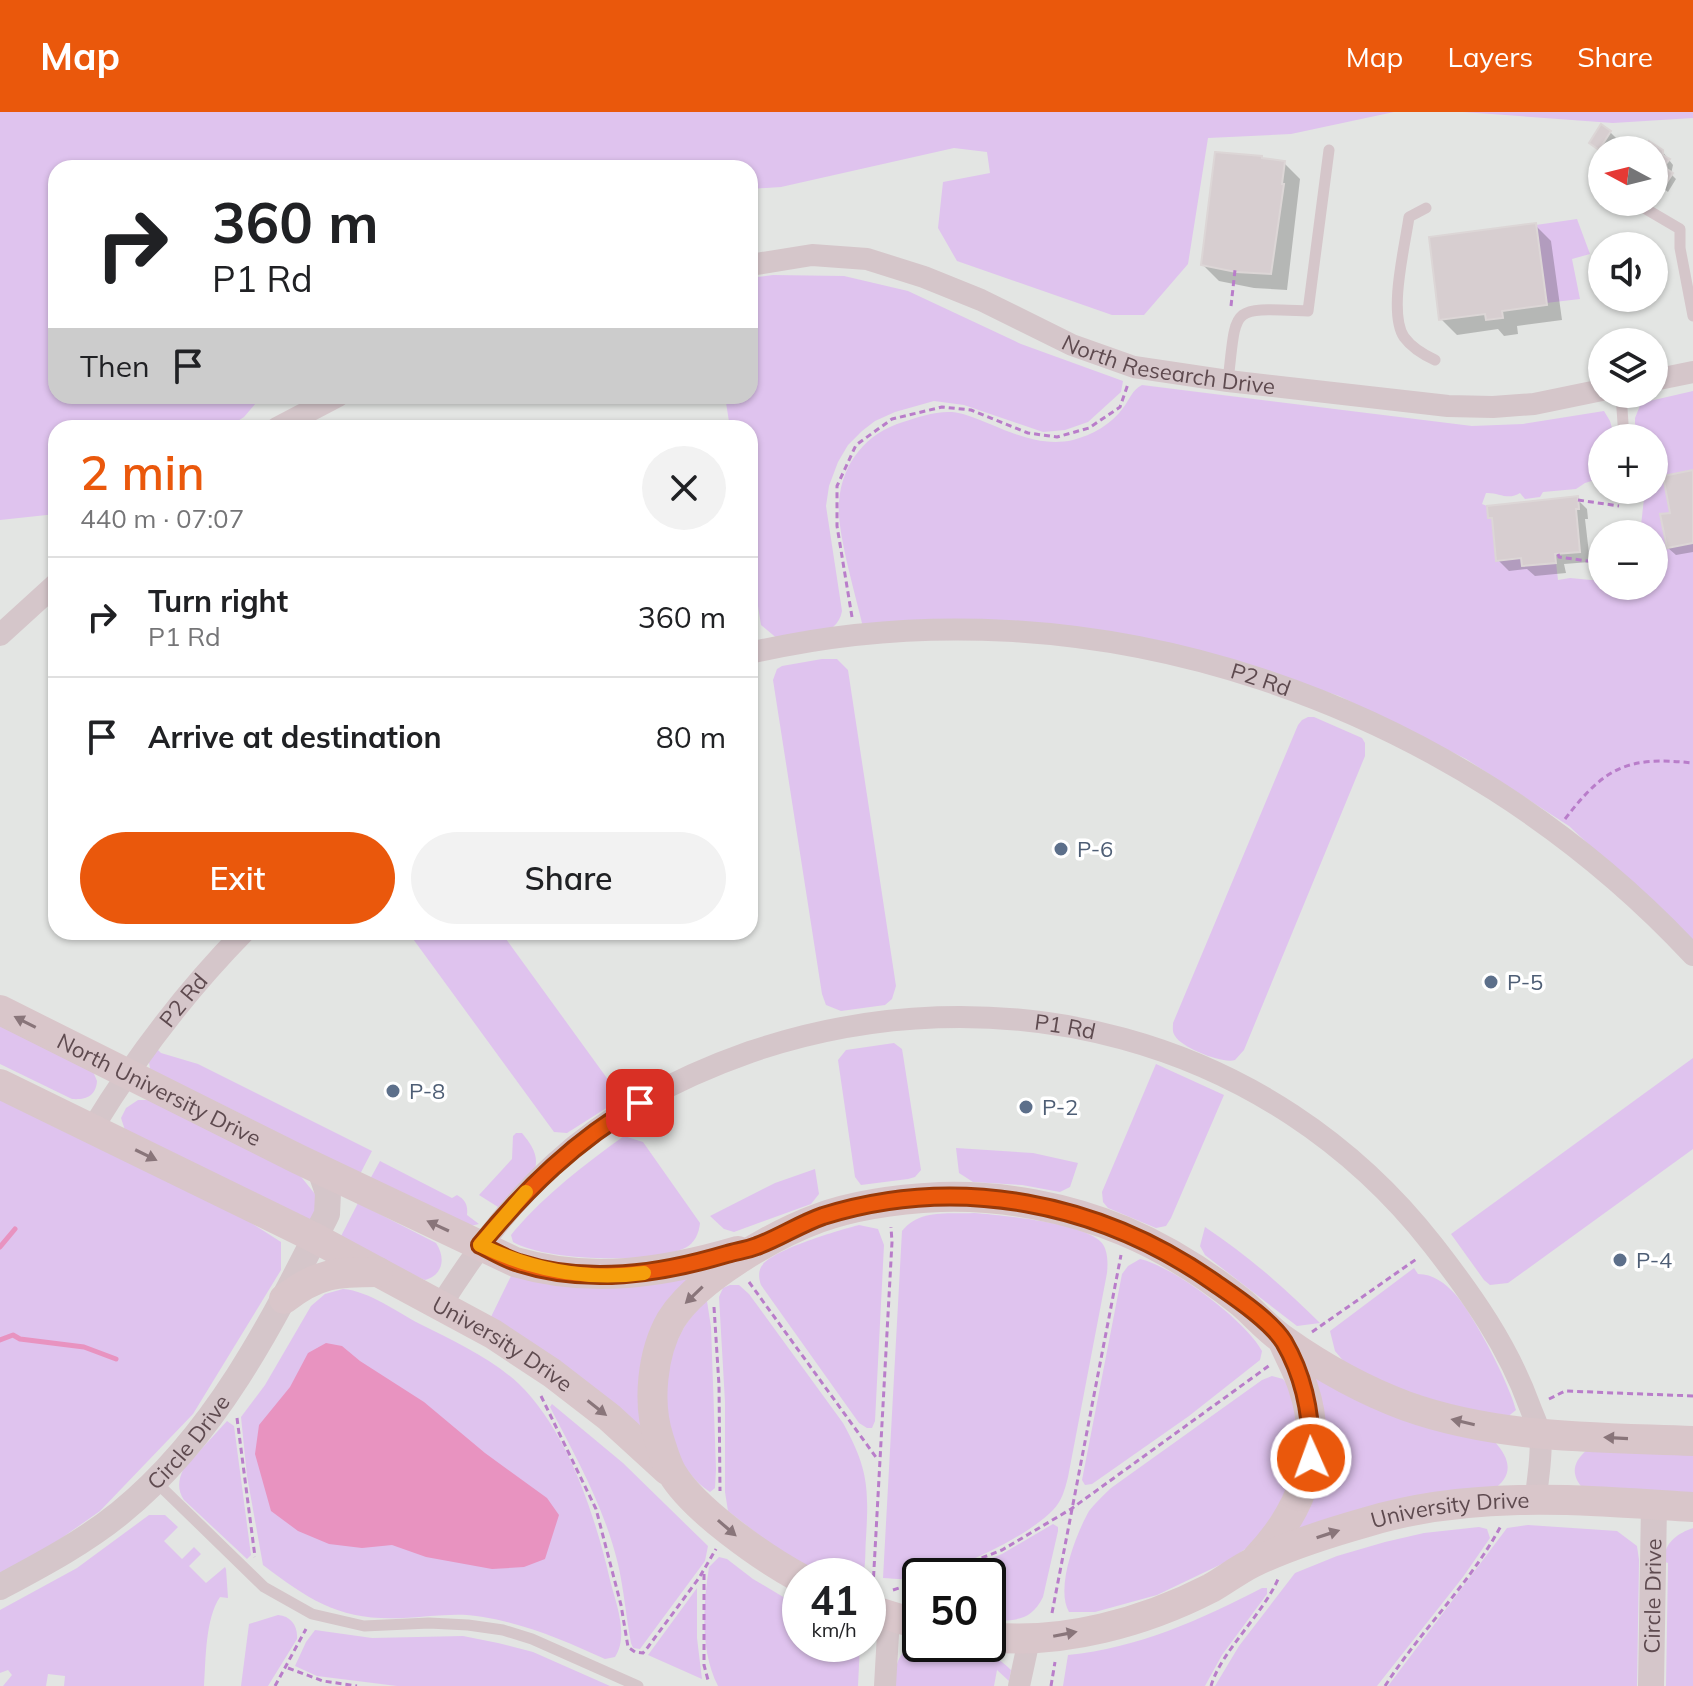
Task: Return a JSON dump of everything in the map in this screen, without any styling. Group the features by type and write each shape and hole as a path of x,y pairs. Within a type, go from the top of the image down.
{"main road":[{"name":"North University Drive","path":"0,1010 320,1170"},
{"path":"0,1084 315,1238"},
{"name":"University Drive","path":"320,1170 527,1265 598,1276 748,1259"},
{"name":"University Drive","path":"672,1473 657,1432 653,1403 654,1374 660,1345 672,1318 713,1278 822,1217 875,1204 923,1198 959,1197 1043,1206 1090,1218 1171,1253 1229,1293 1288,1346 1361,1386 1406,1406 1453,1420 1540,1434 1693,1441"},
{"name":"University Drive","path":"315,1238 493,1334 552,1373 609,1417 672,1473 683,1489 746,1544 782,1567"},
{"path":"284,1299 305,1283 328,1275 378,1272"},
{"name":"University Drive","path":"1261,1571 1304,1487 1311,1458 1312,1430 1308,1403 1288,1346"},
{"name":"University Drive","path":"1006,1635 1096,1628 1153,1613 1261,1571 1317,1537 1413,1511 1472,1503 1536,1500 1693,1507"}],"street":[{"name":"North Research Drive","path":"758,264 812,255 867,259 938,283 1072,345 1134,367 1448,406 1534,404 1588,393"},
{"path":"1668,377 1693,372"},
{"path":"292,420 323,404"},
{"path":"0,635 48,591"},
{"name":"P2 Rd","path":"758,652 855,636 969,631 1072,637 1140,647 1207,662 1285,686 1405,737 1518,804 1571,842 1633,895 1693,955"},
{"name":"P2 Rd","path":"92,1129 126,1073 174,1009 237,940"},
{"name":"P1 Rd","path":"441,1305 480,1245 519,1200 569,1152 668,1086 720,1063 815,1033 873,1021 988,1016 1031,1020 1088,1029 1148,1046 1230,1079 1317,1133 1359,1167 1398,1203 1466,1286 1506,1352 1540,1434"},
{"name":"Circle Drive","path":"0,1587 85,1539 156,1481 185,1451 251,1360 327,1214 328,1193 320,1170"},
{"path":"1536,1500 1540,1434"},
{"name":"Circle Drive","path":"1651,1686 1654,1504"},
{"path":"1019,1686 1040,1630"},
{"path":"883,1662 885,1686"}],"lane":[{"path":"1228,381 1238,317 1257,309 1308,311 1329,150"},
{"path":"1426,208 1409,217 1397,312 1403,335 1418,352 1435,360"},
{"path":"1658,216 1680,229 1680,248 1693,316"},
{"path":"156,1481 258,1581 288,1603 312,1614 364,1626 429,1623 503,1630 532,1639 638,1686"}],"path":[{"path":"1235,270 1231,306 1238,317"},
{"path":"855,636 837,526 837,486 856,445 892,419 942,407 971,410 1028,433 1057,437 1089,428 1120,407 1134,367"},
{"path":"1578,500 1619,506"},
{"path":"1558,554 1559,557 1588,561"},
{"path":"1563,822 1587,790 1604,775 1628,765 1654,760 1693,763"},
{"path":"878,1558 878,1460 892,1242 890,1219"},
{"path":"1040,1630 1071,1509 1123,1248"},
{"path":"981,1558 1002,1550 1071,1509 1288,1346 1425,1253"},
{"path":"748,1259 878,1460"},
{"path":"714,1300 720,1502"},
{"path":"537,1389 596,1509 621,1605 628,1647 643,1653 718,1546"},
{"path":"1542,1402 1565,1391 1693,1396"},
{"path":"237,1418 258,1581"},
{"path":"1385,1686 1402,1659 1457,1595 1503,1522"},
{"path":"704,1570 703,1640 708,1680"},
{"path":"1211,1686 1272,1594 1281,1574 1261,1571"},
{"path":"275,1686 287,1668 312,1614"},
{"path":"1051,1686 1056,1655"},
{"path":"287,1668 323,1681 357,1686"}],"shaded area":[{"path":"0,112 1693,112 1693,1686 0,1686"},
{"path":"0,112 1394,112 1291,134 1208,138 1188,264 1144,315 1112,315 957,261 938,228 943,182 990,173 987,152 954,148 781,187 758,188 758,160 48,160 48,404 255,404 239,420 48,420 48,515 0,520"},
{"path":"1463,112 1693,112 1693,118 1613,123"},
{"path":"1577,219 1588,249 1588,255 1572,259 1580,299 1546,303 1536,225"},
{"path":"844,276 908,291 1021,344 1123,381 1121,392 1088,422 1065,430 1043,432 964,405 934,401 875,421 848,445 829,486 826,506 842,611 839,620 833,627 817,634 779,640 761,625 758,606 758,420 729,420 726,404 758,404 758,277"},
{"path":"1142,385 1472,426 1523,424 1604,411 1611,424 1588,424 1588,482 1576,489 1543,492 1540,497 1525,499 1520,493 1507,496 1486,493 1482,504 1487,506 1488,518 1492,518 1496,561 1521,558 1523,566 1556,563 1558,580 1588,580 1588,600 1668,600 1668,520 1642,520 1643,504 1668,504 1668,424 1635,424 1635,418 1639,408 1668,408 1668,397 1693,391 1693,942 1569,826 1466,759 1339,696 1216,655 1144,639 863,627 843,546 839,502 845,474 868,442 890,427 941,412 963,414 1030,439 1073,440 1107,424"},
{"path":"837,659 848,670 896,986 892,999 885,1005 841,1011 826,1005 822,994 773,680 777,669 782,666"},
{"path":"1308,717 1362,738 1365,756 1244,1050 1235,1060 1213,1057 1179,1041 1173,1033 1173,1023 1298,725"},
{"path":"414,940 507,940 609,1081 612,1097 608,1107 567,1133 554,1132"},
{"path":"0,1024 92,1069 97,1081 92,1094 82,1099 72,1099 0,1064"},
{"path":"894,1043 902,1049 921,1170 908,1179 861,1185 855,1177 838,1060 846,1050"},
{"path":"157,1049 198,1064 372,1151 357,1180 150,1069 149,1062"},
{"path":"1693,1058 1693,1149 1508,1283 1490,1285 1484,1280 1451,1234"},
{"path":"1156,1064 1224,1095 1171,1218 1166,1226 1156,1228 1108,1208 1103,1202 1102,1192"},
{"path":"0,1098 245,1219 281,1242 281,1270 193,1414 100,1511 56,1542 0,1574"},
{"path":"138,1100 151,1100 298,1173 315,1194 315,1224 126,1133 121,1118 126,1108"},
{"path":"522,1133 531,1146 536,1159 535,1169 498,1207 479,1195 512,1159 513,1136"},
{"path":"624,1136 643,1142 700,1223 691,1243 669,1253 598,1258 549,1253 513,1242 511,1235 540,1204"},
{"path":"956,1148 1033,1153 1078,1163 1070,1187 1060,1192 1022,1185 973,1182 959,1173"},
{"path":"380,1161 452,1198 457,1195 466,1204 467,1215 479,1224 466,1227 369,1181"},
{"path":"815,1169 819,1194 811,1204 734,1232 724,1229 710,1216 775,1183"},
{"path":"358,1203 436,1243 442,1260 436,1274 425,1280 338,1242"},
{"path":"944,1213 1021,1218 1078,1230 1102,1243 1107,1273 1068,1477 1061,1499 1041,1521 985,1554 975,1558 902,1558 902,1579 886,1578 884,1558 902,1231 917,1219"},
{"path":"859,1225 878,1229 884,1245 875,1421 872,1428 859,1423 761,1285 759,1276 761,1267 777,1254"},
{"path":"1205,1227 1265,1272 1320,1323 1297,1326 1205,1255 1200,1246"},
{"path":"1140,1259 1189,1283 1225,1311 1254,1339 1262,1351 1260,1360 1189,1416 1092,1484 1085,1485 1082,1480 1122,1274"},
{"path":"1414,1268 1418,1274 1434,1277 1447,1286 1463,1303 1490,1350 1512,1399 1516,1410 1506,1418 1413,1396 1346,1364 1335,1351 1330,1331"},
{"path":"512,1274 690,1277 648,1431 489,1321"},
{"path":"739,1285 749,1294 843,1423 858,1453 865,1479 865,1558 792,1558 728,1511 719,1297 723,1288"},
{"path":"343,1289 373,1298 484,1358 519,1384 536,1404 565,1450 588,1502 620,1619 621,1639 615,1657 605,1659 546,1634 483,1617 381,1618 344,1612 296,1589 263,1565 247,1476 241,1417 265,1385 311,1306 325,1294"},
{"path":"707,1301 711,1327 716,1469 715,1488 710,1492 690,1474 677,1451 668,1425 666,1397 668,1369 676,1343 689,1320"},
{"path":"326,1343 342,1346 424,1402 485,1453 547,1498 559,1515 545,1559 524,1567 492,1569 426,1557 392,1545 362,1548 329,1544 298,1531 271,1511 255,1454 259,1425 290,1387 308,1353"},
{"path":"1312,1373 1495,1442 1507,1462 1503,1480 1491,1491 1299,1533 1296,1527"},
{"path":"1272,1376 1283,1379 1296,1395 1299,1475 1254,1543 1228,1561 1157,1595 1095,1612 1069,1612 1064,1589 1069,1561 1078,1533 1091,1508 1111,1488 1262,1380"},
{"path":"552,1404 623,1463 708,1546 705,1561 640,1649 633,1648 631,1643 618,1564 605,1522 550,1407"},
{"path":"227,1421 234,1426 251,1555 247,1559 184,1500 179,1488 184,1468"},
{"path":"1587,1450 1693,1453 1693,1497 1588,1493 1578,1482 1575,1472 1581,1455"},
{"path":"149,1515 165,1515 178,1527 164,1541 182,1559 194,1547 201,1554 189,1566 206,1583 226,1569 228,1598 220,1597 211,1617 204,1686 64,1686 65,1676 48,1674 46,1686 3,1686 12,1675 8,1670 0,1673 0,1610 77,1568"},
{"path":"1053,1524 1058,1527 1043,1597 1027,1616 1013,1620 1006,1620 1006,1558 992,1558"},
{"path":"1528,1525 1617,1531 1637,1546 1637,1686 1388,1686 1507,1528"},
{"path":"1479,1527 1487,1529 1490,1538 1377,1686 1215,1686 1239,1646 1295,1573 1385,1542 1424,1533"},
{"path":"1693,1528 1693,1686 1666,1686 1666,1550 1672,1540"},
{"path":"719,1557 727,1559 782,1596 782,1662 859,1662 858,1686 718,1686 706,1643 704,1612 709,1567"},
{"path":"697,1588 697,1638 702,1679 648,1655"},
{"path":"1267,1588 1267,1594 1222,1655 1205,1686 1063,1686 1068,1655 1119,1646 1168,1631"},
{"path":"278,1615 293,1622 297,1639 268,1686 241,1686 249,1624"},
{"path":"315,1630 372,1638 463,1636 533,1652 610,1686 397,1686 317,1676 295,1666"},
{"path":"902,1654 902,1662 1003,1662 1011,1670 1009,1681 997,1670 994,1686 894,1686"}],"building":[{"path":"1601,124 1611,131 1608,136 1593,136"},
{"path":"1215,152 1285,161 1271,274 1236,272 1201,265"},
{"path":"1536,223 1547,305 1502,311 1503,318 1486,320 1485,314 1439,320 1429,237"},
{"path":"1693,470 1693,543 1668,548 1668,520 1661,520 1660,514 1670,513 1668,475"},
{"path":"1578,496 1579,509 1576,509 1580,552 1555,554 1556,563 1522,566 1521,558 1496,561 1492,518 1488,518 1487,506"}],"waterway":[{"path":"0,1247 15,1229"},
{"path":"0,1340 13,1335 20,1339 84,1347 116,1359"}],"slow traffic":[{"path":"526,1192 480,1245 515,1262 553,1270 598,1276 644,1273"}],"place":[{"name":"P-6","path":"1061,849"},
{"name":"P-5","path":"1491,982"},
{"name":"P-8","path":"393,1091"},
{"name":"P-2","path":"1026,1107"},
{"name":"P-4","path":"1620,1260"}],"route":[{"path":"640,1103 556,1162 480,1245 515,1262 598,1276 665,1270 700,1262 755,1247 822,1217 875,1204 959,1197 1007,1200 1079,1214 1171,1253 1229,1293 1271,1328 1283,1341 1304,1389 1312,1430 1311,1458"}]}
